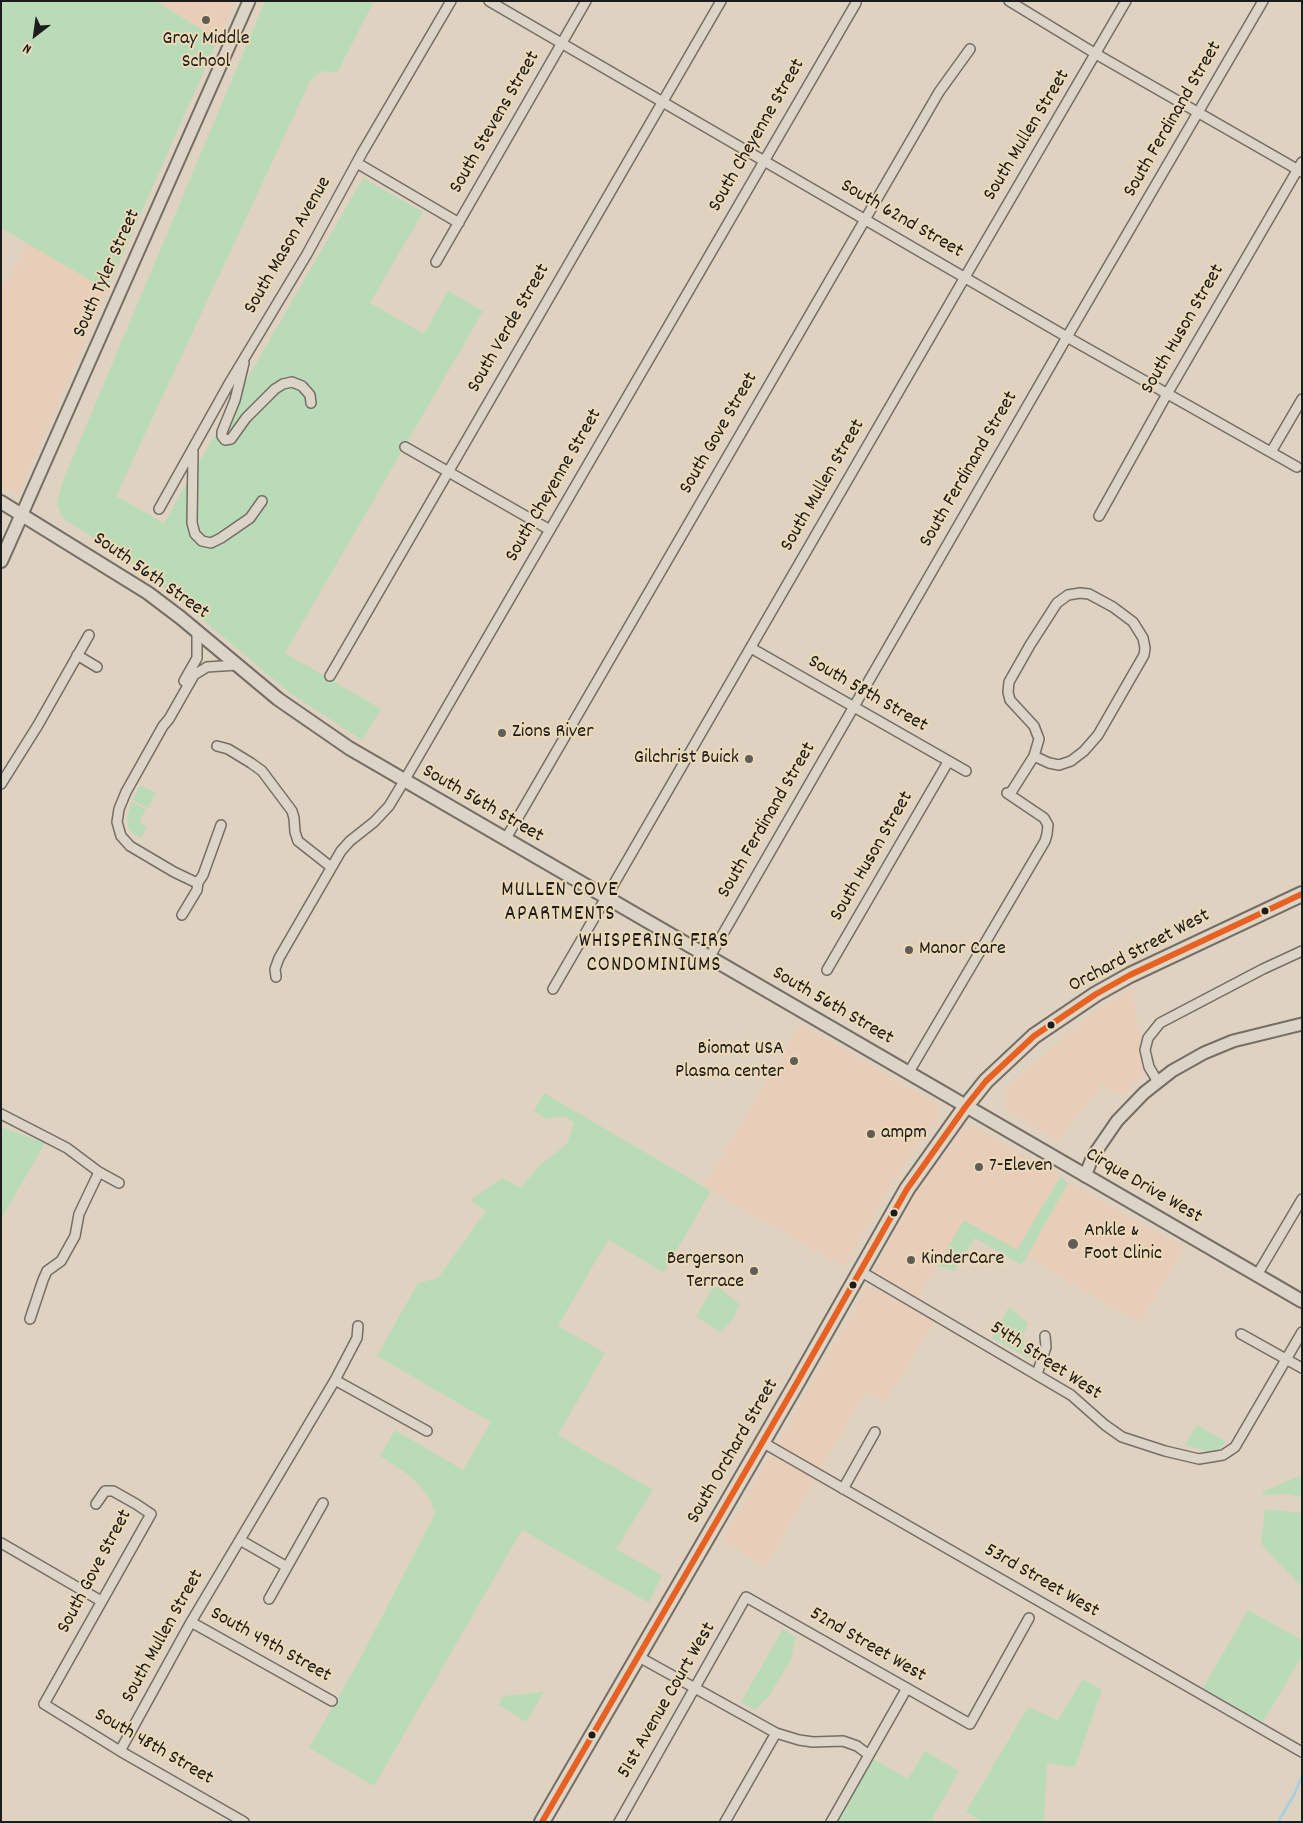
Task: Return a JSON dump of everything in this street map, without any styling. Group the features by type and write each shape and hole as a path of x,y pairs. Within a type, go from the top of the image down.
{"main road":[{"name":"South 56th Street","path":"1,502 141,589 308,721 343,745 966,1106"},
{"name":"South Tyler Street","path":"1,561 22,514"},
{"name":"Orchard Street West","path":"966,1106 986,1081 1028,1042 1060,1017 1096,994 1130,975 1302,894"},
{"name":"Cirque Drive West","path":"966,1106 1084,1176 1302,1300"},
{"name":"South Orchard Street","path":"542,1822 639,1657 907,1189 966,1106"}],"street":[{"name":"South Tyler Street","path":"22,514 249,1"},
{"name":"South Mason Avenue","path":"159,509 244,358 309,251 450,1"},
{"name":"South 62nd Street","path":"489,1 864,220 1297,467"},
{"name":"South Stevens Street","path":"436,262 586,1"},
{"name":"South Verde Street","path":"330,676 722,1"},
{"path":"1009,1 1096,54 1300,168"},
{"name":"South Mullen Street","path":"553,989 964,277 1126,1"},
{"name":"South Ferdinand Street","path":"710,958 1067,337 1263,1"},
{"name":"South Cheyenne Street","path":"276,977 275,969 280,958 345,847 389,806 404,781 856,3"},
{"name":"South Gove Street","path":"505,840 939,92 970,49"},
{"path":"358,163 459,223"},
{"name":"South Huson Street","path":"1099,516 1300,168"},
{"path":"244,358 239,389 222,432 224,440 231,439 246,418 275,389 283,384 292,382 302,386 310,395 311,403"},
{"path":"1271,452 1302,400"},
{"path":"405,447 550,530"},
{"path":"193,450 192,523 197,536 202,542 209,543 221,538 250,518 262,501"},
{"path":"909,1072 1045,841 1048,828 1044,818 1009,794 1034,756 1039,743 1038,734 1031,723 1010,700 1008,692 1009,682 1057,603 1068,595 1089,594 1113,607 1133,622 1144,640 1144,655 1098,735 1084,751 1071,761 1059,765 1049,763 1034,756"},
{"path":"163,726 164,716 197,658 197,632"},
{"path":"1,784 38,725 89,635"},
{"name":"South 58th Street","path":"751,648 966,772"},
{"path":"77,655 97,667"},
{"path":"198,882 184,877 134,849 124,840 118,829 118,813 124,797 163,726 198,671 212,666 237,665"},
{"path":"217,746 228,748 262,771 290,807 298,841 332,867"},
{"name":"South Huson Street","path":"827,970 948,762"},
{"path":"182,916 197,890 198,882 205,871 221,825"},
{"path":"1158,1082 1150,1067 1146,1050 1148,1038 1160,1024 1262,969 1302,951"},
{"path":"1084,1176 1093,1156 1110,1131 1132,1104 1158,1082 1193,1058 1221,1045 1238,1039 1302,1024"},
{"path":"1,1114 67,1148 99,1172 119,1183"},
{"path":"30,1319 43,1280 48,1271 61,1261 73,1241 79,1214 99,1172"},
{"path":"1257,1275 1302,1199"},
{"name":"54th Street West","path":"860,1271 1037,1374 1080,1402 1105,1425 1125,1438 1181,1456 1199,1459 1217,1457 1228,1453 1235,1447 1286,1359"},
{"name":"South Mullen Street","path":"120,1751 191,1622 335,1380 357,1338 358,1326"},
{"path":"1286,1359 1302,1332"},
{"path":"1241,1334 1302,1368"},
{"path":"1037,1374 1046,1347 1046,1336"},
{"path":"335,1380 427,1431"},
{"path":"843,1489 875,1432"},
{"name":"53rd Street West","path":"762,1442 1302,1752"},
{"name":"South Gove Street","path":"44,1704 150,1514 123,1495 109,1490 105,1492 96,1504"},
{"path":"269,1599 323,1503"},
{"path":"240,1540 288,1567"},
{"path":"1,1543 101,1601"},
{"name":"51st Avenue Court West","path":"619,1822 746,1598"},
{"name":"52nd Street West","path":"746,1598 970,1724 1029,1618"},
{"name":"South 49th Street","path":"191,1622 332,1701"},
{"path":"639,1657 776,1733 813,1742 843,1741 857,1746 869,1755"},
{"path":"831,1822 907,1688"},
{"name":"South 48th Street","path":"44,1704 120,1751 244,1822"},
{"path":"724,1822 776,1733"}],"shaded area":[{"name":"Gray Middle School","path":"155,1 235,1 218,39"},
{"path":"28,243 107,290 19,493 13,494 1,487 1,290"},
{"path":"1131,989 1149,1074 1142,1076 1127,1091 1120,1094 1102,1085 1058,1141 1006,1109 1004,1093 1008,1088 1066,1035"},
{"path":"800,1024 936,1104 940,1116 893,1182 844,1267 704,1187"},
{"path":"967,1125 976,1127 1060,1177 1017,1250 965,1220 918,1298 873,1273 918,1189"},
{"path":"1069,1183 1184,1248 1140,1323 1027,1257"},
{"path":"867,1287 886,1292 936,1319 885,1403 865,1392 766,1566 722,1541"}],"green space":[{"path":"1,1 155,1 218,39 107,290 1,228"},
{"path":"265,1 374,1 337,73 322,71 311,79 116,496 164,523 363,178 423,212 370,303 424,334 448,291 483,311 285,653 381,709 362,740 290,693 184,604 117,552 63,519 57,504 62,483"},
{"path":"140,785 156,793 148,808 132,800"},
{"path":"131,802 146,809 139,822 147,827 141,838 130,832 128,827 127,818"},
{"path":"544,1093 711,1191 664,1272 608,1240 558,1326 605,1353 558,1435 653,1490 616,1549 662,1575 649,1603 522,1530 374,1786 309,1748 359,1661 435,1514 430,1499 418,1484 409,1475 380,1456 395,1430 463,1470 491,1422 377,1356 418,1283 438,1278 486,1211 470,1200 502,1178 521,1188 540,1165 567,1144 574,1123 565,1116 547,1119 534,1111"},
{"path":"1,1127 45,1143 1,1219"},
{"path":"1060,1177 1068,1183 1022,1265 975,1238 954,1271 937,1266 964,1220 1017,1250"},
{"path":"711,1287 719,1287 739,1304 735,1316 721,1332 696,1317"},
{"path":"1009,1307 1028,1323 1023,1335 1024,1345 1034,1355 1030,1359 992,1338"},
{"path":"1197,1425 1226,1442 1218,1449 1208,1451 1185,1445"},
{"path":"1302,1475 1302,1497 1288,1494 1262,1495 1264,1491"},
{"path":"1265,1509 1302,1513 1302,1587 1261,1544"},
{"path":"1248,1610 1302,1640 1302,1656 1263,1722 1203,1688"},
{"path":"783,1629 796,1637 790,1661 769,1696 755,1710 741,1702"},
{"path":"1083,1679 1102,1690 1075,1767 1047,1763 1044,1822 983,1822 966,1812 1028,1707 1058,1720"},
{"path":"544,1692 526,1722 499,1705 503,1696"},
{"path":"925,1751 959,1771 934,1815 933,1822 837,1822 873,1759 908,1779"}],"waterway":[{"path":"1278,1822 1295,1793 1302,1776"}],"transit line":[{"path":"542,1822 907,1189 986,1081 1034,1036 1096,994 1130,975 1302,894"}],"place":[{"name":"Gray Middle School","path":"206,20"},
{"name":"Zions River","path":"502,733"},
{"name":"Gilchrist Buick","path":"749,759"},
{"name":"Manor Care","path":"909,950"},
{"name":"Biomat USA Plasma center","path":"794,1061"},
{"name":"ampm","path":"871,1134"},
{"name":"7-Eleven","path":"979,1167"},
{"name":"Ankle & Foot Clinic","path":"1073,1244"},
{"name":"KinderCare","path":"911,1260"},
{"name":"Bergerson Terrace","path":"754,1271"}],"district":[{"name":"MULLEN COVE APARTMENTS","path":"560,904"},
{"name":"WHISPERING FIRS CONDOMINIUMS","path":"654,955"}]}
